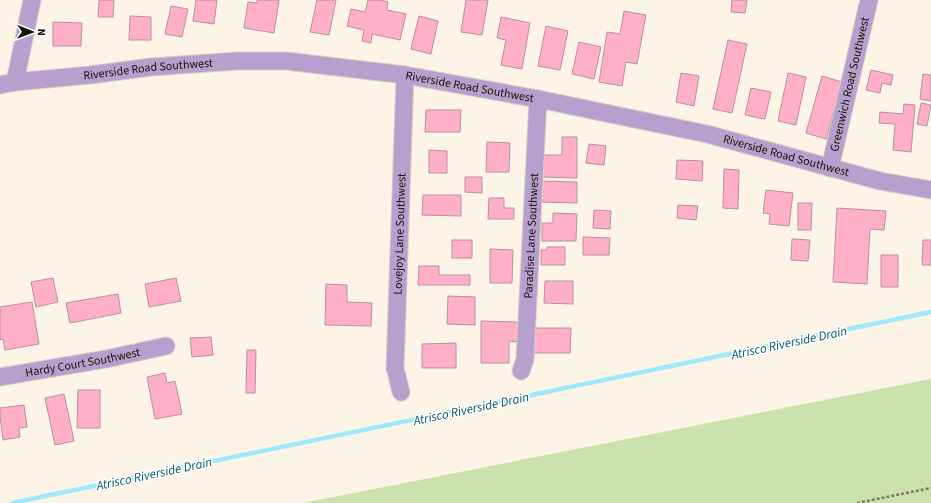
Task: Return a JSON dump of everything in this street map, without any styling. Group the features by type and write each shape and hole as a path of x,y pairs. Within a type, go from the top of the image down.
{"street":[{"path":"8,83 32,0"},
{"name":"Greenwich Road Southwest","path":"830,168 868,0"},
{"name":"Riverside Road Southwest","path":"8,83 151,67 237,61 286,61 405,75 538,99 707,134 880,181 931,190"},
{"name":"Lovejoy Lane Southwest","path":"402,392 395,368 405,75"},
{"name":"Paradise Lane Southwest","path":"521,371 525,358 538,99"},
{"name":"Hardy Court Southwest","path":"0,377 106,359 166,346"}],"path":[{"path":"857,503 931,488"}],"green space":[{"path":"931,379 931,503 303,503"}],"building":[{"path":"99,0 114,0 113,17 98,17"},
{"path":"196,0 217,0 214,24 193,21"},
{"path":"257,0 279,0 274,33 244,28 248,2 257,3"},
{"path":"317,0 336,0 329,35 310,32"},
{"path":"368,0 381,0 388,2 387,10 406,14 400,40 372,34 371,43 362,41 364,30 347,26 351,9 365,12"},
{"path":"466,0 488,0 482,35 461,32"},
{"path":"732,0 747,0 745,13 731,12"},
{"path":"171,6 188,9 182,37 165,34"},
{"path":"624,11 646,15 637,64 626,62 622,86 599,82 607,32 620,34"},
{"path":"130,16 151,17 151,40 129,40"},
{"path":"419,16 438,21 431,54 411,49"},
{"path":"501,17 530,23 522,69 501,65 506,40 497,38"},
{"path":"53,22 82,23 81,46 53,46"},
{"path":"546,26 568,31 560,70 538,66"},
{"path":"728,40 747,44 732,113 713,109"},
{"path":"579,42 601,47 594,79 572,74"},
{"path":"871,70 893,75 891,85 882,83 880,93 866,90"},
{"path":"681,73 699,76 694,106 676,102"},
{"path":"788,73 806,77 796,125 778,121"},
{"path":"923,74 931,75 931,101 920,99"},
{"path":"822,76 842,82 826,139 806,133"},
{"path":"751,88 771,92 765,119 745,115"},
{"path":"921,103 931,105 927,126 917,124"},
{"path":"904,104 915,105 911,152 893,150 895,124 879,123 880,112 903,114"},
{"path":"426,110 461,110 460,132 425,132"},
{"path":"562,137 577,137 577,178 542,177 542,155 562,155"},
{"path":"487,142 510,143 509,172 486,172"},
{"path":"589,144 606,146 604,165 586,163"},
{"path":"429,150 447,151 447,173 429,173"},
{"path":"677,160 703,161 702,181 676,179"},
{"path":"724,169 739,170 738,209 723,208"},
{"path":"465,177 482,177 482,193 465,192"},
{"path":"541,181 577,182 577,203 540,202"},
{"path":"766,190 793,193 789,226 769,224 770,214 763,213"},
{"path":"423,195 461,195 461,216 422,215"},
{"path":"489,198 504,198 504,208 514,208 514,219 488,219"},
{"path":"798,203 812,203 811,230 798,230"},
{"path":"678,205 698,206 696,220 677,218"},
{"path":"837,208 886,211 884,230 870,229 867,284 833,282"},
{"path":"594,210 611,211 610,229 593,228"},
{"path":"553,213 577,214 576,241 542,241 542,223 553,223"},
{"path":"583,237 610,238 609,255 583,255"},
{"path":"792,239 810,240 808,261 791,260"},
{"path":"452,240 472,240 472,258 452,258"},
{"path":"923,240 931,240 931,265 922,265"},
{"path":"547,247 565,247 565,265 541,265 541,250 547,250"},
{"path":"490,249 513,250 512,283 490,283"},
{"path":"881,255 898,255 898,287 881,287"},
{"path":"419,266 439,266 439,275 470,275 470,285 418,285"},
{"path":"53,278 58,302 36,307 31,282"},
{"path":"176,278 181,301 149,307 145,284"},
{"path":"545,281 573,281 573,304 544,303"},
{"path":"326,284 347,285 347,302 372,303 371,326 325,325"},
{"path":"118,294 121,313 70,323 66,303"},
{"path":"448,296 475,297 475,325 447,324"},
{"path":"32,302 39,344 5,350 3,339 0,340 0,307"},
{"path":"481,321 518,322 517,342 509,341 509,363 481,363"},
{"path":"531,328 571,328 570,353 531,353"},
{"path":"211,337 213,355 192,357 190,338"},
{"path":"456,343 456,368 422,368 422,344"},
{"path":"247,350 256,350 255,393 246,393"},
{"path":"165,373 167,383 175,381 182,414 155,419 147,377"},
{"path":"78,390 100,390 100,428 77,428"},
{"path":"64,394 74,441 55,445 45,398"},
{"path":"24,405 27,427 19,428 20,437 3,440 0,408"}],"waterway":[{"name":"Atrisco Riverside Drain","path":"12,503 931,312"}]}
